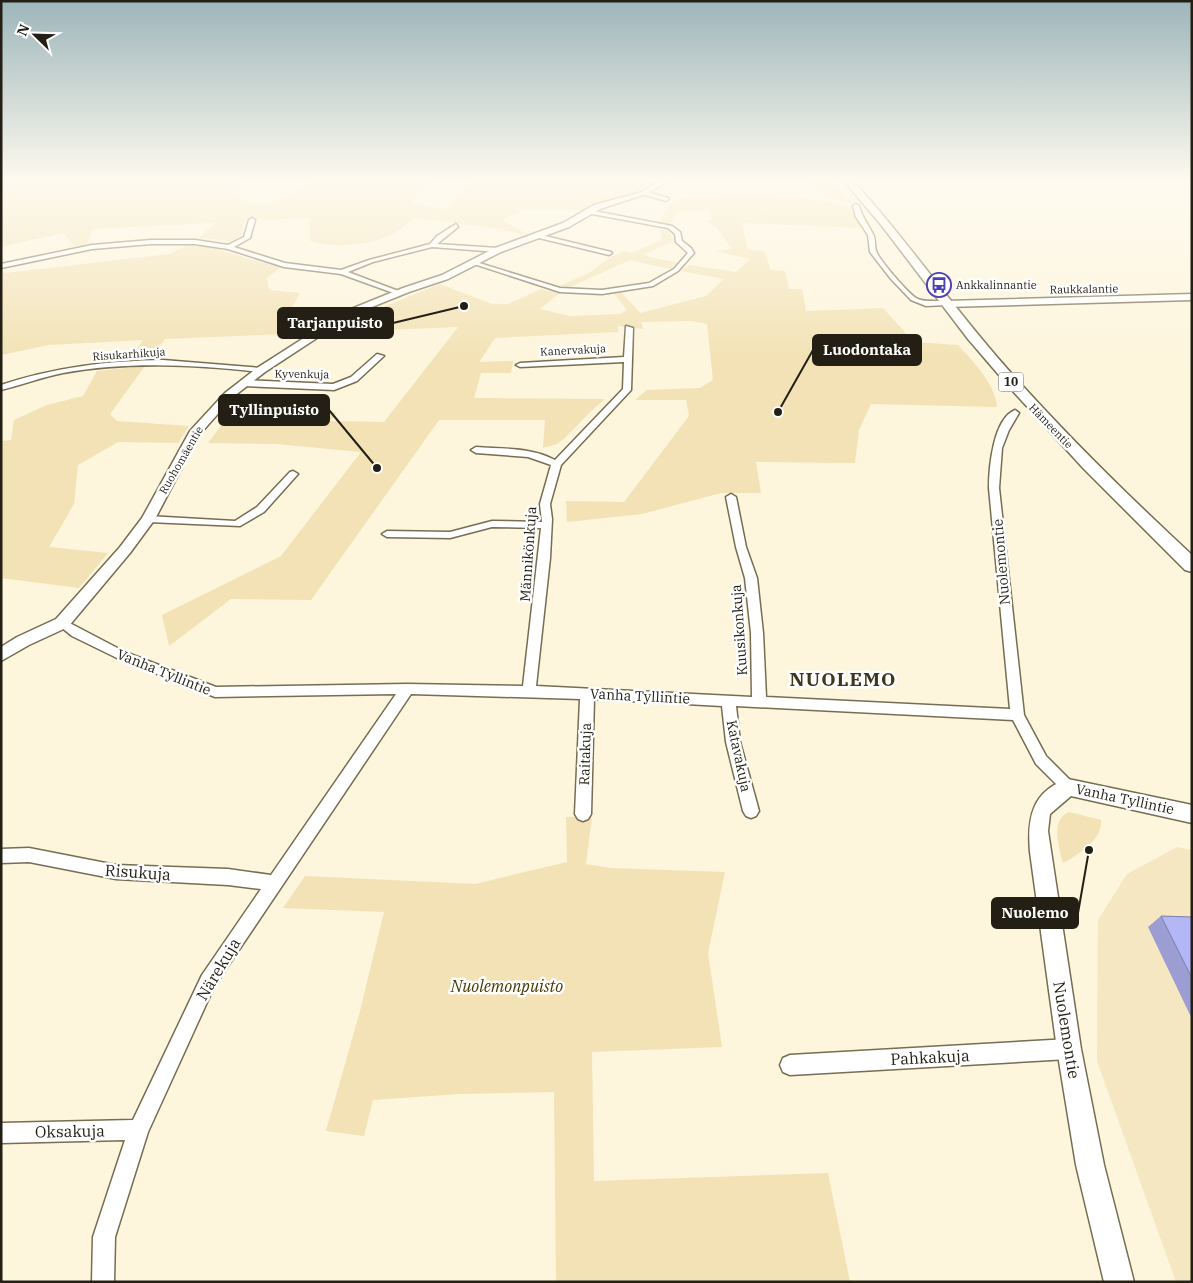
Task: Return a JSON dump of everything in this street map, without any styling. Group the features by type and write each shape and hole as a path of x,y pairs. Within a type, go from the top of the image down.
{"highway":[{"name":"Hämeentie","path":"898,241 946,304 1029,403 1095,472 1192,566"}],"street":[{"path":"229,247 241,241"},
{"path":"432,245 436,241"},
{"name":"Ruohomäentie","path":"1,655 23,641 62,623 125,550 148,519 194,434 216,408 244,383 350,313 399,292 445,277 498,250 523,241"},
{"path":"558,241 609,253"},
{"path":"474,263 552,288 602,292 651,285 676,270 691,254 679,241"},
{"path":"872,241 873,252 904,290 913,298 926,304 946,304"},
{"path":"1,266 65,252 124,244 180,242 229,247 284,265 342,272 399,292"},
{"path":"342,272 371,261 432,245 498,250"},
{"name":"Raukkalantie","path":"946,304 1192,297"},
{"name":"Männikönkuja","path":"529,691 546,525 545,504 556,464 627,390 627,358 630,328"},
{"name":"Kyvenkuja","path":"244,383 334,387 354,379 380,356"},
{"name":"Kanervakuja","path":"520,364 627,358"},
{"name":"Risukarhikuja","path":"1,388 62,372 126,363 182,363 261,370"},
{"name":"Nuolemontie","path":"1015,413 1008,421 998,444 994,463 994,488 1017,715"},
{"path":"476,450 530,454 545,457 556,464"},
{"path":"148,519 236,524 249,520 258,514 293,474"},
{"name":"Kuusikonkuja","path":"731,497 741,547 751,578 757,634 759,702"},
{"path":"387,534 450,535 492,524 546,525"},
{"name":"Vanha Tyllintie","path":"62,623 76,633 121,655 215,692 407,689 529,691 1017,715 1041,760 1068,787 1192,814"},
{"name":"Närekuja","path":"103,1282 104,1237 140,1130 208,981 407,689"},
{"name":"Raitakuja","path":"583,814 587,694"},
{"name":"Katavakuja","path":"728,700 733,742 751,811"},
{"name":"Nuolemontie","path":"1068,787 1054,797 1041,811 1038,831 1044,889 1090,1165 1119,1282"},
{"name":"Risukuja","path":"1,856 29,855 116,872 228,876 275,883"},
{"name":"Pahkakuja","path":"790,1065 1070,1049"},
{"name":"Oksakuja","path":"1,1133 140,1130"}],"shaded area":[{"path":"1177,847 1192,850 1192,1282 1176,1282 1097,1061 1098,920 1127,874"}],"green space":[{"path":"1,241 28,241 1,247"},
{"path":"70,241 88,241 87,244 74,246"},
{"path":"310,241 374,241 350,245 329,245"},
{"path":"660,241 674,241 642,255 677,263 670,269 630,260 568,288 557,287 589,273 609,258 624,251 632,253"},
{"path":"726,241 746,241 748,250 764,251 771,270 785,271 789,289 802,289 806,311 883,308 914,342 958,345 977,366 988,382 997,407 871,404 859,430 855,463 756,462 761,493 721,493 642,514 567,522 566,501 624,502 689,416 686,400 635,400 647,390 700,388 713,380 707,324 692,321 641,322 643,329 618,326 618,332 495,338 479,362 513,361 511,373 481,373 474,398 605,399 565,438 557,444 543,448 545,420 439,420 311,600 231,599 169,646 162,615 281,556 361,452 276,444 208,443 226,419 313,421 322,410 337,413 330,421 384,422 458,327 338,332 378,309 440,284 492,304 508,304 541,289 560,293 540,309 570,316 620,314 627,310 614,294 622,293 640,313 706,296 724,279 680,271 689,265 736,272 750,259 715,251 732,249"},
{"path":"190,244 213,248 281,267 267,278 269,290 300,293 287,317 335,319 309,333 165,339 151,358 129,360 143,340 49,345 1,355 1,269 5,273 169,254"},
{"path":"145,366 110,414 117,421 189,426 178,443 118,442 78,465 74,504 49,547 108,553 79,588 1,578 1,441 11,440 14,420 47,405 83,396 97,371"},
{"path":"1069,812 1101,820 1101,827 1089,846 1063,863 1057,835 1059,821"},
{"name":"Nuolemonpuisto","path":"592,816 586,864 610,868 725,872 708,953 722,1047 592,1052 594,1181 828,1173 850,1282 556,1282 554,1092 460,1094 373,1100 364,1136 326,1131 360,1011 384,912 283,908 305,876 475,884 567,862 566,817"}],"building":[{"path":"1161,916 1192,917 1192,978"}],"place":[{"name":"Ankkalinnantie","path":"939,285"},
{"name":"Tarjanpuisto","path":"464,306"},
{"name":"Luodontaka","path":"778,412"},
{"name":"Tyllinpuisto","path":"377,468"},
{"name":"Nuolemo","path":"1089,850"}],"district":[{"name":"NUOLEMO","path":"843,679"}]}
